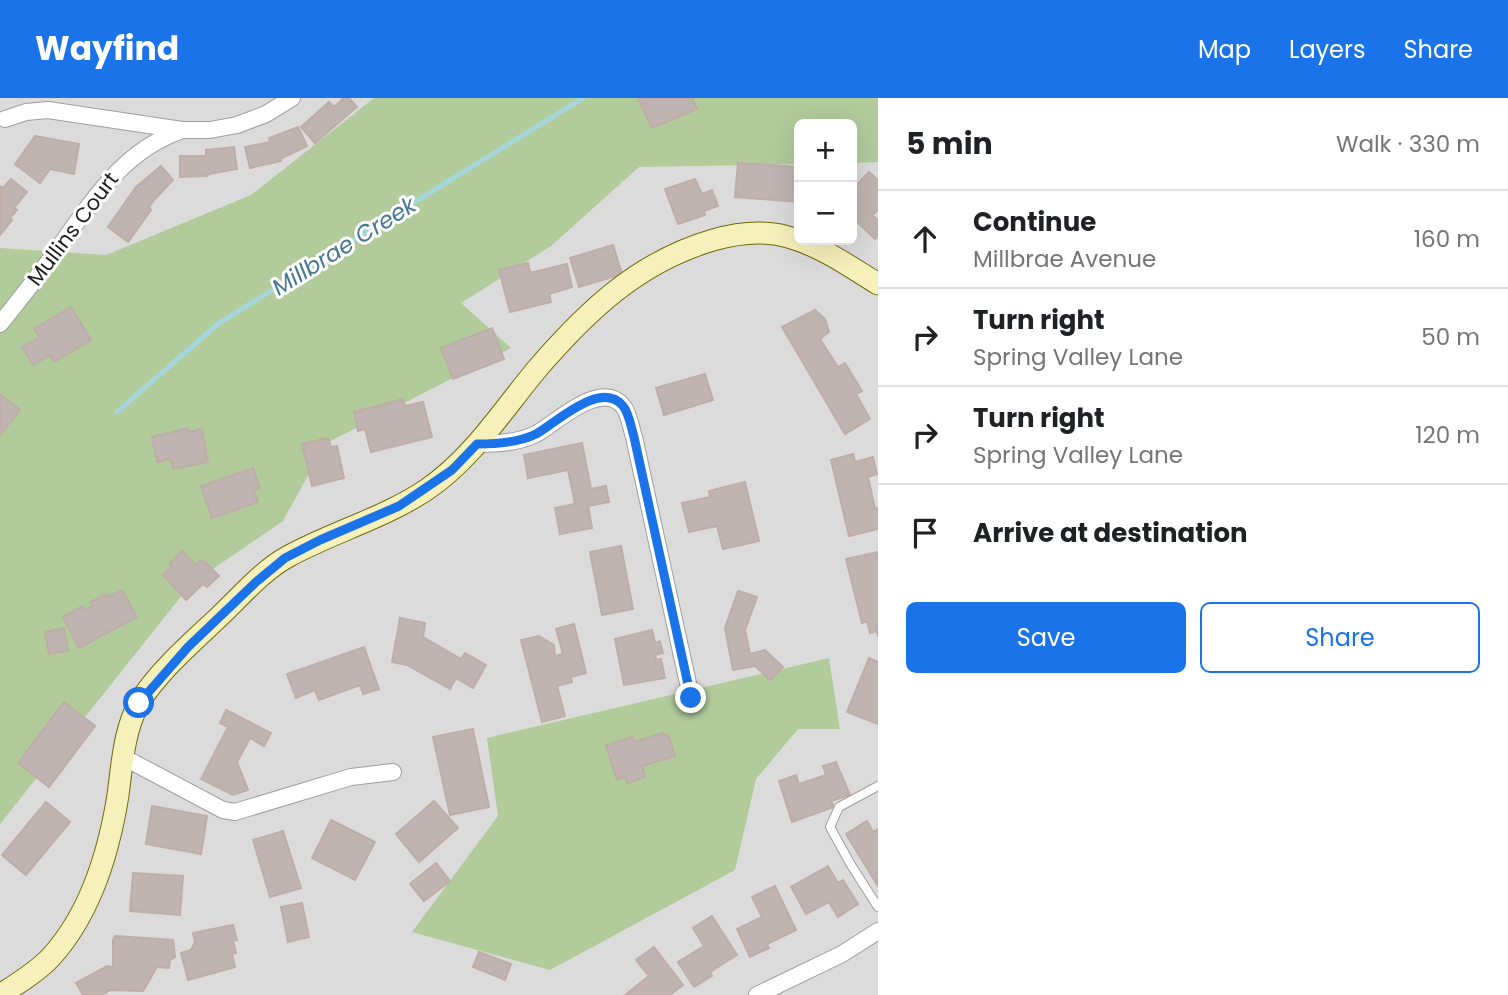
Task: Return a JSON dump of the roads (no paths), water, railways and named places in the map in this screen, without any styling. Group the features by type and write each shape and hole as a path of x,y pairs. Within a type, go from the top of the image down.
{"street":[{"path":"2,121 41,98"},
{"path":"2,121 26,112 48,110 182,130 210,130 237,125 266,114 292,98"},
{"name":"Mullins Court","path":"0,324 30,288 100,190 122,165 161,138 182,130"},
{"path":"0,995 50,958 67,936 95,884 112,833 128,732 139,703 188,647 285,558 399,506 452,470 477,444 538,368 593,309 655,262 688,247 753,232 785,236 811,244 878,284"},
{"path":"477,444 505,443 535,434 572,410 605,397 615,399 624,407 634,437 691,698"},
{"path":"123,757 223,810 234,813 351,777 393,772"},
{"path":"757,995 842,954 878,931"}],"lane":[{"path":"878,786 839,807 830,827 878,907"}],"waterway":[{"name":"Millbrae Creek","path":"117,412 219,323 583,98"}]}
